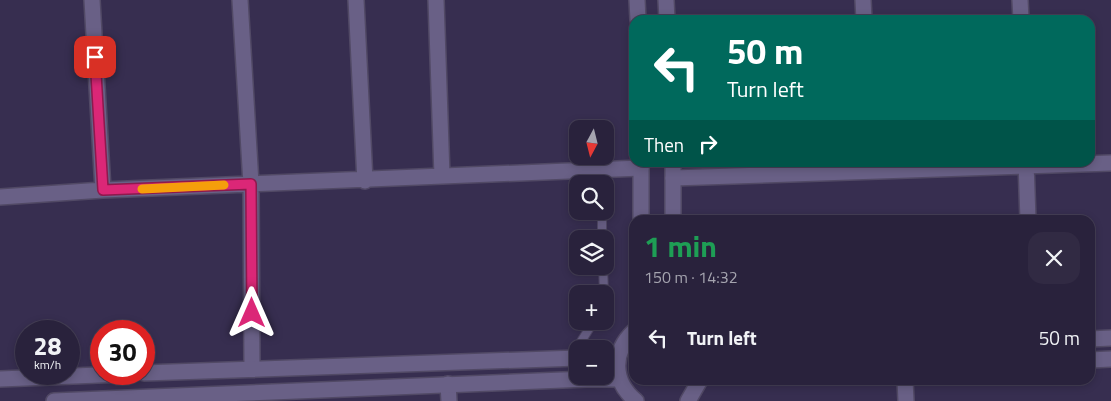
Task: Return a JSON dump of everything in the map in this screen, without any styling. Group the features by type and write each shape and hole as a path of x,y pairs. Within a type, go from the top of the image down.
{"street":[{"path":"92,0 103,190"},
{"path":"240,0 251,184 252,369"},
{"path":"356,0 365,180"},
{"path":"436,0 442,176"},
{"path":"638,0 638,15"},
{"path":"666,0 667,15"},
{"path":"863,0 864,15"},
{"path":"1020,0 1020,15"},
{"path":"1095,163 1111,163"},
{"path":"0,198 103,190 575,171 629,166"},
{"path":"641,167 641,215"},
{"path":"673,215 673,170 871,167"},
{"path":"1026,167 1028,215"},
{"path":"614,354 629,336"},
{"path":"1095,339 1111,338"},
{"path":"155,373 569,359"},
{"path":"1095,360 1111,359"},
{"path":"614,362 620,379 630,396 636,401"},
{"path":"0,378 90,375"},
{"path":"54,401 448,384 620,379"},
{"path":"448,384 449,401"},
{"path":"688,401 697,385"},
{"path":"906,385 906,401"}],"lane":[{"path":"575,171 577,175"}],"slow traffic":[{"path":"142,189 224,185"}],"route":[{"path":"95,57 103,190 251,184 252,313"}]}
